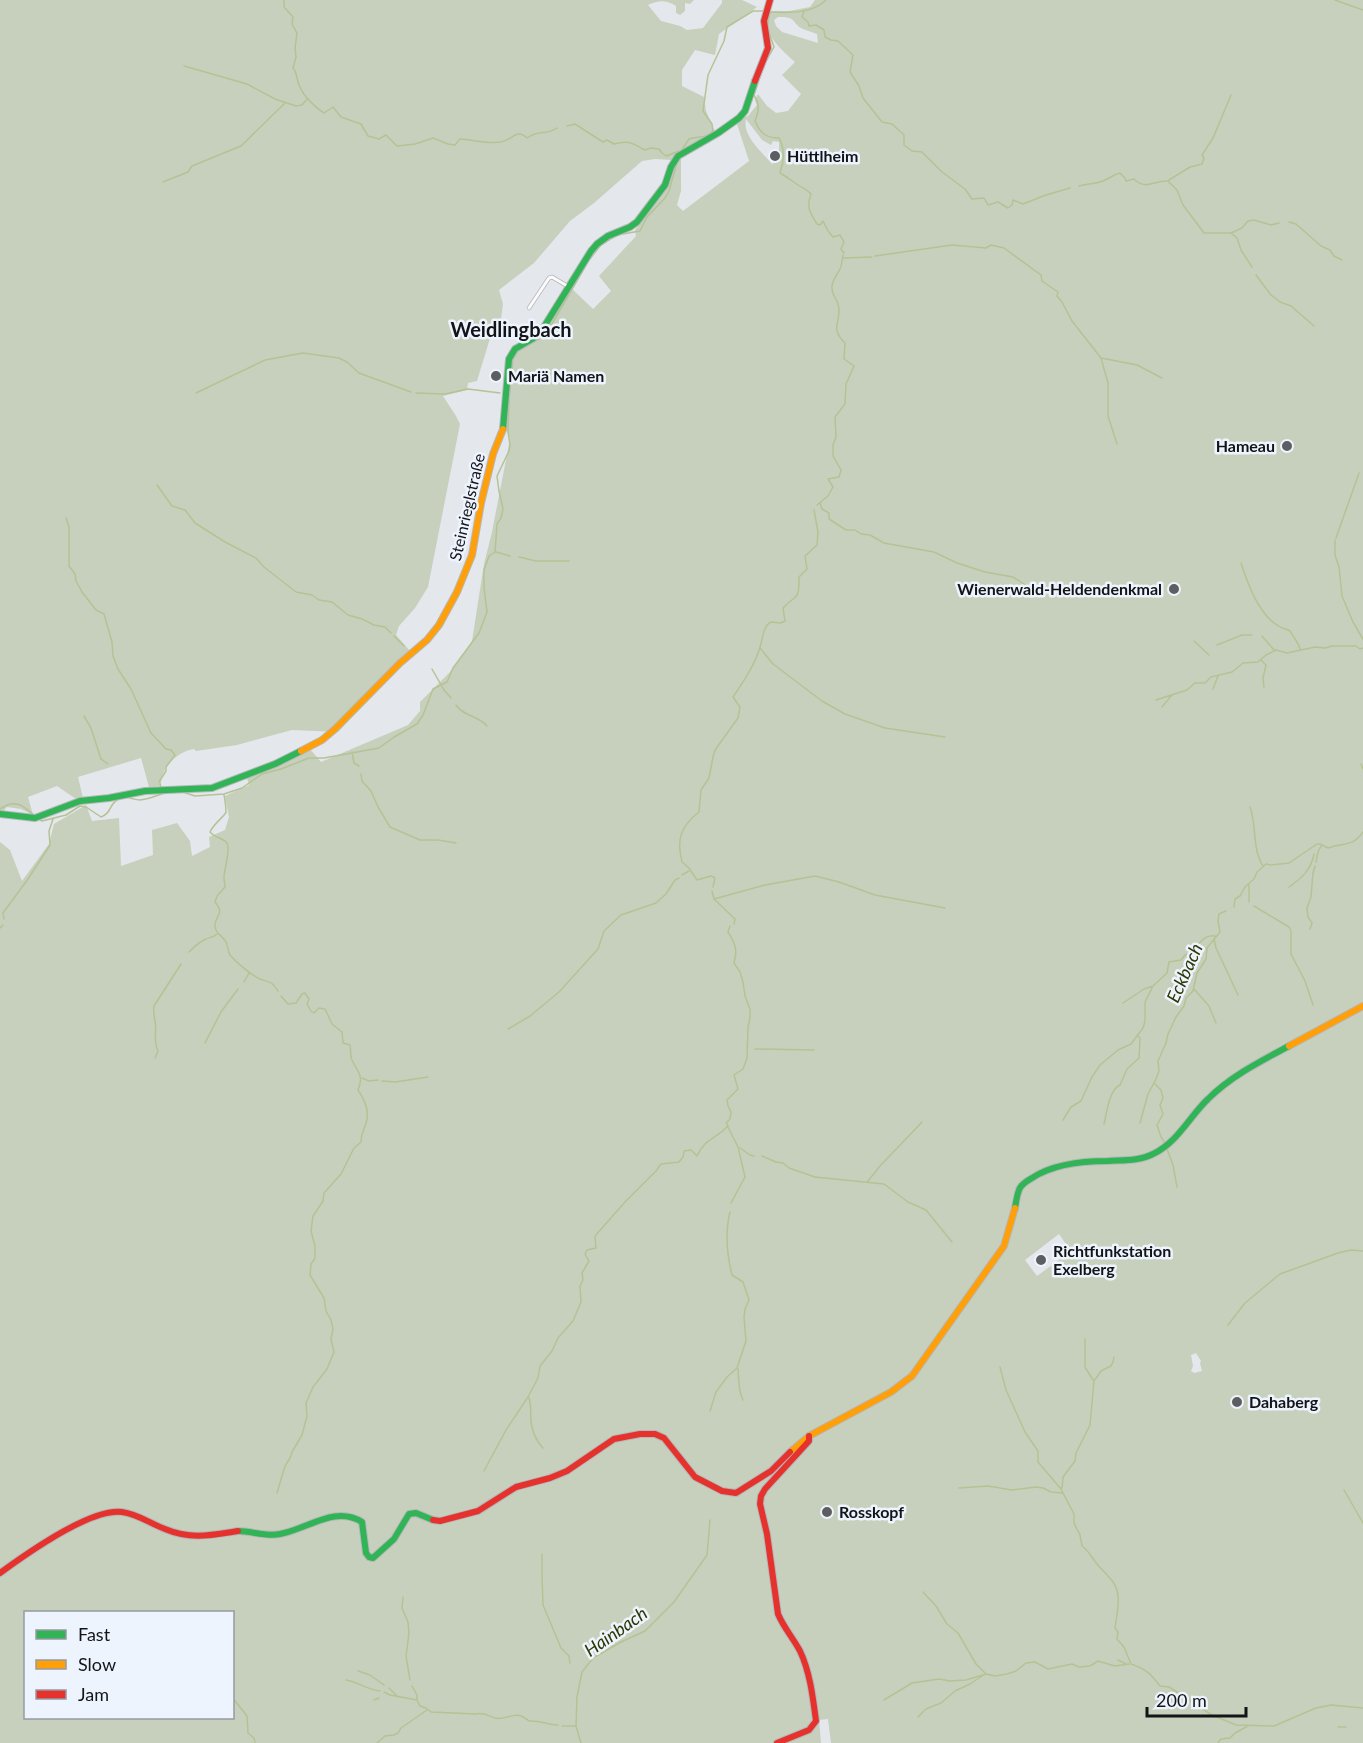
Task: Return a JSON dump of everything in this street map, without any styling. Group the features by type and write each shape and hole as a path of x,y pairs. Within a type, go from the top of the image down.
{"main road":[{"name":"Steinrieglstraße","path":"0,814 37,818 80,801 145,791 208,788 275,764 327,736 399,663 425,642 453,600 463,581 472,555 493,454 504,426 511,356 517,348 540,333 597,244 611,234 637,222 665,185 671,167 678,157 718,133 739,118 747,109 768,48 764,26 770,0"},
{"path":"0,1573 67,1531 97,1517 116,1512 130,1514 174,1533 193,1536 218,1535 244,1530 276,1535 331,1518 352,1516 362,1522 366,1553 373,1558 392,1542 405,1518 410,1514 440,1521 478,1511 512,1488 567,1471 607,1443 621,1437 647,1434 661,1436 668,1442 682,1464 696,1477 715,1488 731,1493 738,1492 771,1471 809,1436 891,1392 912,1377 1004,1246 1012,1223 1017,1196 1023,1184 1043,1171 1066,1165 1129,1160 1152,1155 1172,1142 1206,1100 1223,1085 1254,1065 1363,1006"},
{"path":"777,1743 786,1737 811,1729 816,1721 813,1694 800,1651 783,1626 778,1614 760,1500 765,1489 809,1441 809,1436"}],"street":[{"path":"529,308 549,278 552,277 569,287"}],"green space":[{"path":"0,0 694,0 690,4 685,3 685,11 680,15 676,13 676,6 666,2 648,5 661,21 687,30 703,28 722,0 742,0 757,7 719,34 715,55 695,50 682,70 682,86 704,97 706,111 715,132 685,148 672,160 642,161 570,221 534,263 499,290 503,304 499,334 491,335 477,381 468,383 467,390 443,396 460,424 428,587 415,608 399,626 396,635 410,651 407,658 338,732 292,730 237,745 196,751 188,750 176,757 167,767 163,773 161,786 149,787 141,758 78,777 83,798 76,799 57,786 28,797 33,815 21,809 7,807 0,815"},
{"path":"815,0 1363,0 1363,1743 831,1743 828,1719 819,1720 821,1743 0,1743 0,842 10,850 22,881 49,844 54,824 86,805 92,821 119,818 121,866 153,855 152,830 177,823 190,841 192,856 210,847 209,837 225,830 229,817 225,796 249,785 247,778 310,749 321,762 408,725 420,711 420,702 450,672 472,641 484,564 510,439 505,426 511,357 538,336 571,288 593,309 611,291 599,276 636,236 635,230 667,188 681,158 681,191 677,205 683,211 749,161 737,124 746,115 747,117 757,105 755,100 758,94 776,113 788,111 801,94 782,75 795,62 778,46 768,27 770,11 789,11 810,7","holes":["778,17 791,19 799,27 817,34 818,43 782,32 774,20","746,119 762,140 771,145 773,141 779,142 779,160 772,164 754,143 747,132","1059,1234 1068,1247 1067,1254 1037,1276 1025,1260","1196,1353 1201,1361 1202,1371 1194,1373 1191,1371 1193,1366 1191,1355"]}],"waterway":[{"path":"284,0 284,7 293,17 292,24 297,33 293,68 302,91 310,102 324,113 333,107 341,117 361,124 368,136 379,139 386,135 397,146 415,144 433,138 455,145 460,139 501,142 517,134 527,138 557,128"},
{"name":"Weidlingbach","path":"769,12 807,10 826,0"},
{"path":"1335,0 1363,10"},
{"name":"Weidlingbach","path":"679,154 689,139 705,136 713,131 712,124 703,111 708,75 724,41 727,27 753,11 765,11"},
{"path":"804,11 802,17 809,26 816,25 824,30 825,37 838,41 853,55 850,72 863,98 882,122 892,124 904,135 904,145 912,151 922,152 942,172 965,189 972,199 984,198 988,205 998,202 1008,208 1012,205 1013,200 1023,204 1070,188"},
{"path":"770,12 767,26 774,47 764,65 754,95 758,108 755,121 764,134 779,138 783,155 780,173 811,194 809,206 812,216 817,224 820,225 823,221 833,237 840,235 844,242 841,249 844,253"},
{"path":"184,66 247,84 275,99 296,106 302,105 308,98"},
{"path":"1169,180 1190,167 1202,164 1204,158 1202,155 1213,138 1231,95"},
{"path":"163,182 188,172 192,166 241,146 285,103"},
{"path":"567,126 575,124 603,142 607,140 614,144 630,143 645,150 659,149 666,156 679,151"},
{"name":"Weidlingbach","path":"173,792 195,796 224,794 242,788 262,774 309,758 324,758 379,748 417,724 433,689 447,682 453,668 479,633 487,612 484,570 489,556 495,552 497,524 503,509 497,476 510,445 509,400 513,359 518,351 542,337 549,329 589,260 601,245 617,235 640,231 647,217 669,191 678,159"},
{"path":"1079,186 1103,181 1120,173 1126,181 1134,179 1146,185 1168,181 1177,190 1183,205 1204,233 1231,233 1237,238 1241,250 1252,267"},
{"path":"1231,233 1242,228 1248,221 1254,220 1271,225 1279,223"},
{"path":"1289,222 1296,224 1321,246 1342,260"},
{"path":"875,256 952,245 986,248 991,245 1004,248 1041,275 1042,281 1058,292 1057,296 1072,321 1101,358 1137,365 1162,378"},
{"path":"817,505 828,496 833,487 828,479 839,477 841,470 833,456 836,437 835,417 845,404 846,384 854,366 844,359 845,343 837,333 839,310 832,289 843,255"},
{"path":"843,258 872,257"},
{"path":"1256,275 1271,295 1291,306 1314,326"},
{"path":"196,393 265,360 303,353 339,358 359,373 411,392"},
{"path":"1101,358 1108,383 1108,416 1117,444"},
{"path":"416,393 445,394 468,389 500,393"},
{"path":"1336,538 1359,473"},
{"path":"157,485 172,506 185,510 195,523 256,558 296,592 332,602 348,615 385,627 391,633"},
{"path":"820,503 822,509 829,513 829,519 846,530 855,530 861,534 870,535 884,543 934,552 957,563 985,572 1013,577 1042,596"},
{"path":"713,887 715,878 711,876 697,880 682,862 680,840 688,822 699,812 701,790 709,778 715,750 738,718 740,707 733,697 755,660 765,629 771,622 785,621 783,608 798,594 799,577 807,569 805,556 817,545 818,532 814,510"},
{"path":"66,518 69,527 69,566 82,592 96,610 104,614 118,669 131,689 151,733 175,755 159,782"},
{"path":"1335,540 1335,555 1339,567 1342,596 1363,639"},
{"path":"496,552 510,556"},
{"path":"519,557 536,561 569,561"},
{"path":"1241,563 1259,606 1270,620 1290,631 1300,650"},
{"path":"1217,645 1242,635 1252,635"},
{"path":"394,636 404,646"},
{"path":"1262,636 1275,651"},
{"path":"1194,641 1209,655"},
{"path":"1156,700 1187,690 1195,683 1205,683 1211,677 1232,672 1243,663 1258,662 1276,650 1287,653 1315,647 1356,646 1363,648"},
{"path":"760,648 773,664 822,701 845,714 885,728 945,737"},
{"path":"1261,660 1266,665 1263,678 1264,687"},
{"name":"Weidlingbach","path":"432,669 451,698"},
{"path":"1213,689 1218,676"},
{"path":"1162,707 1172,695"},
{"path":"456,705 463,712 487,726"},
{"path":"84,716 91,728 101,759 108,764"},
{"path":"352,752 354,763 359,766"},
{"path":"1361,764 1363,769"},
{"path":"361,774 362,781 371,791 390,827 420,840 456,843"},
{"name":"Weidlingbach","path":"0,809 7,805 18,804 42,821 66,815 80,806 86,807 101,817 107,814 114,802 120,798 140,800 169,792"},
{"path":"224,795 226,812 210,832 225,841 228,846 225,887 215,902 220,910 215,927 226,942 229,954 252,975 272,983 278,991"},
{"path":"1250,807 1257,852 1263,866"},
{"path":"4,919 3,913 50,845 49,831 53,819"},
{"name":"Eckbach","path":"1234,907 1235,899 1266,864 1289,863 1317,844 1328,848 1347,844 1363,832"},
{"path":"1316,862 1321,846"},
{"path":"1289,887 1305,873 1311,865 1314,854"},
{"path":"1310,929 1312,923 1308,917 1307,908 1311,897 1315,866"},
{"path":"682,875 689,871"},
{"path":"714,899 765,885 815,876 875,895 945,908"},
{"path":"508,1029 530,1016 559,992 598,949 604,931 621,915 656,903 679,878"},
{"path":"1249,885 1249,902"},
{"path":"712,891 714,899 735,919 734,924"},
{"path":"1254,906 1289,927 1291,954 1305,981 1313,1005"},
{"name":"Eckbach","path":"1140,1123 1148,1094 1159,1071 1158,1061 1168,1034 1186,998 1193,991 1197,973 1206,959 1207,948 1220,932 1219,914 1226,911"},
{"path":"0,928 3,925"},
{"path":"484,1471 506,1430 528,1397 538,1378 540,1366 552,1351 558,1338 573,1321 581,1302 582,1273 589,1261 585,1254 587,1250 596,1248 595,1236 661,1164 679,1162 684,1151 691,1150 697,1156 707,1142 728,1126 726,1123 730,1119 731,1112 727,1100 738,1089 734,1075 743,1069 747,1058 750,1017 743,982 734,963 736,950 728,932 730,926"},
{"path":"189,952 200,942 217,934"},
{"path":"1063,1120 1071,1107 1081,1101 1100,1065 1118,1050 1131,1044 1143,1028 1145,1002 1153,986 1167,973 1169,962 1181,960 1202,940 1215,936"},
{"path":"1214,939 1238,995"},
{"path":"155,1058 158,1051 154,1006 181,964"},
{"path":"244,982 249,973"},
{"path":"1123,1003 1144,989 1153,986"},
{"path":"205,1043 221,1012 238,989"},
{"path":"1194,989 1209,1006 1216,1023"},
{"path":"277,1493 285,1466 302,1435 307,1416 306,1403 313,1387 327,1369 334,1352 331,1320 326,1311 324,1298 310,1275 311,1264 315,1258 311,1231 313,1216 323,1201 324,1193 341,1174 354,1148 361,1142 367,1114 365,1102 358,1090 360,1074 351,1058 350,1045 343,1043 342,1032 332,1024 325,1009 319,1008 314,1013 311,1011 307,1004 309,999 305,993 296,1003 288,1004 281,996"},
{"path":"1104,1124 1113,1092 1120,1085 1127,1069 1139,1058 1140,1038 1138,1036"},
{"path":"755,1049 814,1050"},
{"path":"382,1081 395,1082 428,1077"},
{"path":"362,1078 369,1081 378,1080"},
{"name":"Eckbach","path":"1155,1084 1161,1090 1163,1098 1160,1105 1163,1114 1157,1125 1165,1143"},
{"path":"868,1181 922,1122"},
{"path":"728,1127 738,1147 745,1177 731,1203"},
{"path":"740,1148 754,1156"},
{"name":"Eckbach","path":"1167,1149 1177,1187"},
{"path":"762,1156 815,1177 884,1184 908,1202 926,1210 952,1242"},
{"path":"710,1411 716,1392 737,1368 746,1341 744,1317 749,1300 743,1282 732,1275 730,1267 727,1235 730,1212"},
{"path":"1228,1325 1245,1303 1280,1274 1338,1253 1351,1250 1363,1251"},
{"path":"1085,1339 1085,1367 1093,1380"},
{"path":"1062,1488 1063,1477 1075,1461 1076,1453 1090,1425 1094,1381 1101,1371 1111,1366 1114,1357"},
{"path":"1000,1367 1006,1390 1025,1432 1038,1451 1038,1462 1061,1489 1074,1514 1074,1523 1082,1546 1116,1587 1117,1639 1124,1647 1131,1664 1148,1672 1160,1686 1169,1687 1212,1715 1236,1725 1274,1726 1316,1708 1331,1705 1363,1708"},
{"path":"738,1369 739,1389 743,1400"},
{"path":"529,1398 533,1431 543,1448"},
{"path":"959,1488 988,1486 1012,1490 1036,1487 1063,1493"},
{"path":"1344,1490 1363,1523"},
{"name":"Hainbach","path":"581,1743 576,1726 577,1697 582,1672 593,1658 645,1631 674,1602 707,1555 710,1520"},
{"path":"542,1554 543,1605 561,1648 569,1656 570,1663"},
{"path":"923,1592 936,1606 947,1624 958,1633 976,1664 985,1673"},
{"path":"403,1597 402,1608 408,1622 409,1633 406,1656 410,1680"},
{"path":"1118,1660 1126,1664"},
{"path":"884,1700 912,1683 939,1679 966,1680 986,1674 995,1676 1007,1674 1016,1671 1026,1663 1035,1662 1048,1669 1072,1664 1079,1667 1090,1666 1098,1661 1115,1666 1129,1664"},
{"path":"358,1671 370,1675 384,1685"},
{"path":"918,1717 926,1709 941,1703 955,1691 985,1674"},
{"path":"346,1680 380,1691"},
{"path":"412,1686 420,1706 431,1712 482,1714 495,1718 519,1715 529,1721 558,1725"},
{"path":"389,1688 397,1696"},
{"path":"384,1692 417,1700"},
{"path":"374,1700 379,1698"},
{"path":"234,1700 247,1716 248,1733 254,1738 255,1743"},
{"path":"377,1743 385,1736 398,1733 401,1728 427,1710"},
{"path":"562,1726 576,1726"},
{"path":"1218,1743 1221,1739 1230,1738 1248,1726"},
{"path":"1338,1727 1346,1727"}],"traffic: fast":[{"path":"503,429 509,359 515,349 534,338 542,330 597,244 637,222 665,185 671,167 678,156 739,118 745,111 755,81"},
{"path":"0,814 35,818 80,801 145,791 212,788 275,764 301,751"},
{"path":"1015,1208 1021,1186 1049,1169 1079,1163 1137,1159 1162,1149 1201,1106 1226,1083 1289,1046"},
{"path":"238,1531 275,1535 332,1517 352,1517 362,1522 366,1553 373,1558 394,1539 409,1514 416,1513 433,1520"}],"traffic: slow":[{"path":"301,751 322,740 335,729 400,663 427,640 439,625 457,592 472,555 493,454 503,429"},
{"path":"1289,1046 1363,1006"},
{"path":"790,1452 809,1436 891,1392 912,1376 1004,1246 1015,1208"}],"traffic: jam":[{"path":"755,81 768,48 764,21 770,0"},
{"path":"433,1520 440,1521 478,1511 516,1487 567,1471 614,1439 640,1434 655,1434 664,1438 695,1477 722,1491 736,1493 771,1471 790,1452"},
{"path":"777,1743 809,1730 816,1721 811,1685 803,1659 778,1614 767,1534 760,1504 765,1489 809,1441 809,1436"},
{"path":"0,1573 59,1534 93,1517 109,1513 128,1513 184,1535 202,1536 238,1531"}],"place":[{"name":"Hüttlheim","path":"775,156"},
{"name":"Mariä Namen","path":"496,376"},
{"name":"Hameau","path":"1287,446"},
{"name":"Wienerwald-Heldendenkmal","path":"1174,589"},
{"name":"Richtfunkstation Exelberg","path":"1041,1260"},
{"name":"Dahaberg","path":"1237,1402"},
{"name":"Rosskopf","path":"827,1512"}],"district":[{"name":"Weidlingbach","path":"511,330"}]}
